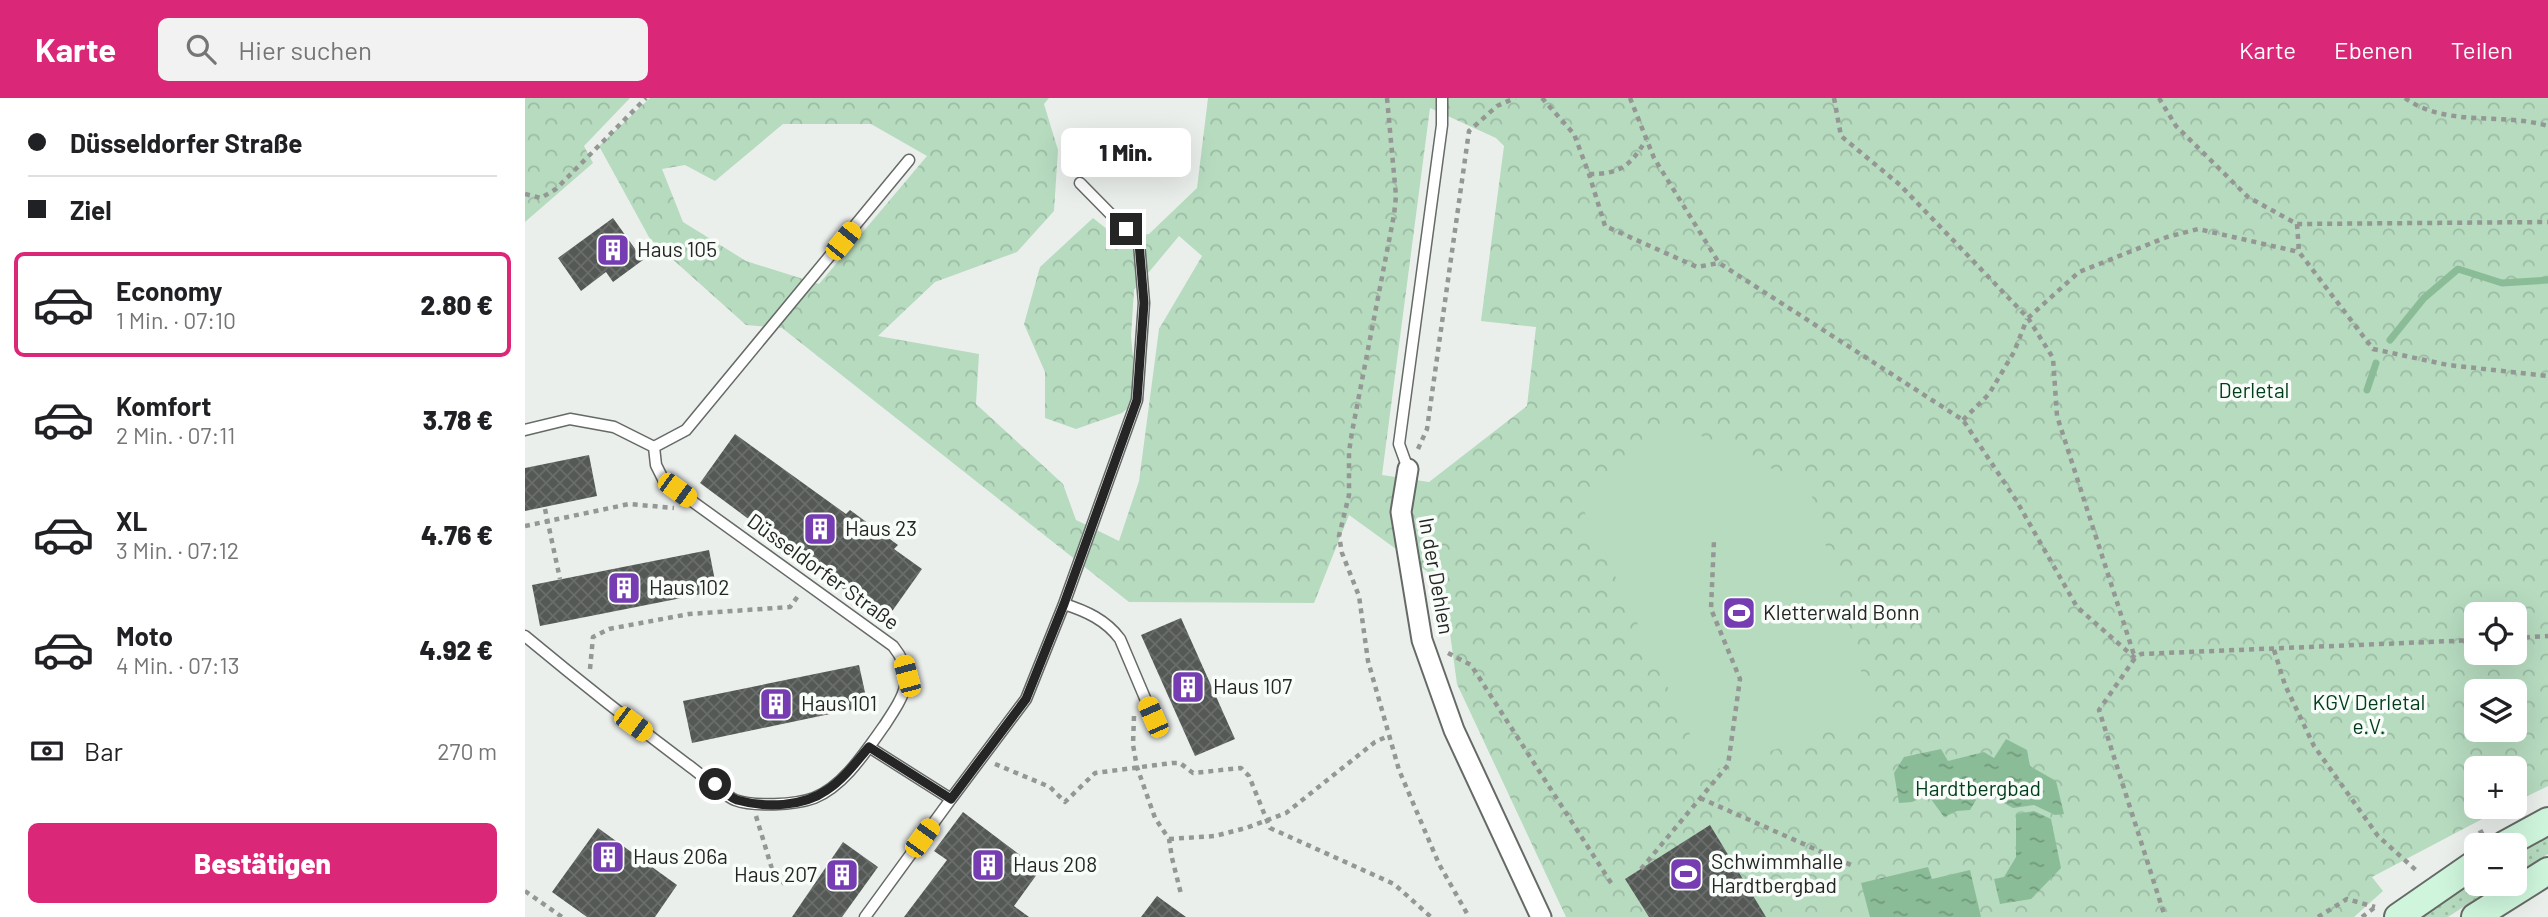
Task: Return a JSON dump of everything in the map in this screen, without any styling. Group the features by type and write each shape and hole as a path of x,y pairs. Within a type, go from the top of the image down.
{"main road":[{"path":"2526,833 2548,821"},
{"path":"2387,912 2464,870"},
{"path":"2475,917 2548,871"}],"street":[{"name":"In der Dehlen","path":"1408,469 1401,512 1422,640 1454,730 1541,917"}],"lane":[{"name":"In der Dehlen","path":"1408,469 1399,444 1442,125 1442,98"},
{"path":"525,430 570,419 614,427 653,447 686,429 909,160"},
{"path":"865,917 1026,699 1064,604 1137,400 1144,303 1139,243 1080,183"},
{"name":"Düsseldorfer Straße","path":"525,636 584,685 735,799 753,802 795,803 815,798 843,777 869,747 903,697 907,676 902,658 893,646 664,481 656,465 653,447"},
{"path":"1064,604 1085,611 1112,628 1120,639 1153,717"},
{"path":"869,747 951,799"}],"path":[{"path":"525,194 541,198 556,189 646,98"},
{"path":"1408,469 1427,429 1469,131 1497,106 1515,98"},
{"path":"1542,98 1573,134 1605,226 1697,267 1719,263"},
{"path":"1630,98 1654,158 1719,263 1963,420 2016,500 2077,607 2135,658"},
{"path":"1834,98 1841,136 1900,185 2028,318 2053,359 2057,416 2135,658"},
{"path":"2159,98 2176,126 2248,197 2297,224 2548,222"},
{"path":"2405,98 2420,108 2433,111 2474,119 2532,121 2548,126"},
{"path":"1589,174 1604,175 1618,170 1634,159 1647,139"},
{"path":"2297,224 2299,252 2373,349 2448,365 2548,376"},
{"path":"1963,420 1989,394 2014,352 2028,318 2079,272 2167,237 2198,229 2299,252"},
{"path":"525,526 629,504 679,508 689,498"},
{"path":"545,509 560,579"},
{"path":"1641,869 1728,765 1740,679 1711,609 1714,540"},
{"path":"584,685 589,678 593,637 599,632 689,614 790,607 807,584"},
{"path":"2527,637 2548,636"},
{"path":"1422,640 1471,665 1613,886"},
{"path":"2165,917 2099,710 2135,658 2141,654 2464,641"},
{"path":"2274,650 2285,685 2314,746 2378,836 2418,872"},
{"path":"1142,692 1135,709 1133,725 1137,767 1155,818 1169,839 1181,894"},
{"path":"1169,839 1215,836 1286,813 1375,742 1388,736"},
{"path":"981,759 1050,788 1065,802 1095,773 1180,763 1193,773 1241,768 1249,776 1273,831 1394,884 1431,917"},
{"path":"1700,798 1851,864"},
{"path":"753,802 772,869 786,887"},
{"path":"525,891 561,917"},
{"path":"2318,917 2347,899 2387,912"}],"green space":[{"path":"525,98 630,98 584,146 593,163 525,222"},
{"path":"650,98 1049,98 1044,104 1058,150 1054,211 1017,252 935,282 878,336 979,354 976,404 1063,484 1076,520 1119,541 1139,481 1159,329 1202,256 1179,236 1134,290 1131,336 1137,400 1122,413 1076,429 1045,418 1045,372 1024,324 1040,267 1093,218 1118,238 1149,234 1197,188 1208,98 2548,98 2548,786 2527,796 2527,756 2464,756 2464,819 2482,819 2372,877 2383,891 2354,917 1566,917 1457,684 1443,583 1349,515 1314,603 1129,602 782,328 746,325 650,239 599,146","holes":["1430,108 1496,138 1504,146 1481,321 1536,327 1527,406 1429,482 1382,475","783,124 871,124 927,156 819,284 746,261 683,222 662,169 685,165 715,181"]},
{"name":"Kletterwald Bonn","path":"1674,423 1809,486 1874,716 1708,772 1580,502"},
{"path":"2548,835 2548,854 2527,867 2527,847"},
{"path":"2464,886 2464,896 2480,896 2448,917 2419,917"}],"water":[{"path":"2006,739 2027,750 2030,766 2056,781 2064,814 2055,815 2034,805 2013,808 1979,789 1970,792 1976,800 1970,810 1957,811 1944,817 1928,795 1912,802 1899,803 1894,773 1904,757 1941,749 1948,761 1984,752 1994,758"},
{"path":"2034,811 2051,819 2061,868 2031,899 2000,904 1994,879 2004,877 2016,857 2016,814"},
{"path":"1928,867 1932,879 1970,870 1981,917 1870,917 1861,883"}],"building":[{"name":"Haus 105","path":"613,218 643,260 613,282 606,272 581,291 558,258"},
{"name":"Haus 23","path":"735,434 846,514 850,510 898,545 894,549 922,569 888,617 860,596 858,600 700,483"},
{"path":"589,455 597,496 525,511 525,468"},
{"name":"Haus 102","path":"709,550 717,591 540,626 532,585"},
{"name":"Haus 107","path":"1181,618 1235,739 1195,756 1141,635"},
{"name":"Haus 101","path":"859,665 868,706 692,743 683,701"},
{"name":"Haus 208","path":"963,812 1040,870 1014,906 1029,917 904,917 947,860 934,851"},
{"name":"Schwimmhalle Hardtbergbad","path":"1710,825 1766,917 1649,917 1625,879"},
{"name":"Haus 206a","path":"598,828 677,885 655,917 587,917 552,892"},
{"name":"Haus 207","path":"843,842 878,867 842,917 792,917"},
{"path":"1157,896 1186,917 1141,917"}],"waterway":[{"path":"2390,340 2424,298 2458,269 2502,283 2548,280"},
{"path":"2367,390 2376,363"}],"place":[{"name":"Haus 105","path":"613,250"},
{"name":"Haus 23","path":"820,529"},
{"name":"Haus 102","path":"624,588"},
{"name":"Kletterwald Bonn","path":"1739,613"},
{"name":"Haus 107","path":"1188,687"},
{"name":"Haus 101","path":"776,704"},
{"name":"Haus 206a","path":"608,857"},
{"name":"Haus 208","path":"988,865"},
{"name":"Schwimmhalle Hardtbergbad","path":"1686,874"},
{"name":"Haus 207","path":"842,875"}],"route":[{"path":"715,784 735,799 771,804 795,803 815,798 829,789 869,747 951,799 1026,699 1064,604 1137,400 1144,303 1139,243 1126,229"}],"park label":[{"name":"Derletal","path":"2254,391"},
{"name":"KGV Derletal e.V.","path":"2369,715"},
{"name":"Hardtbergbad","path":"1978,789"}]}
